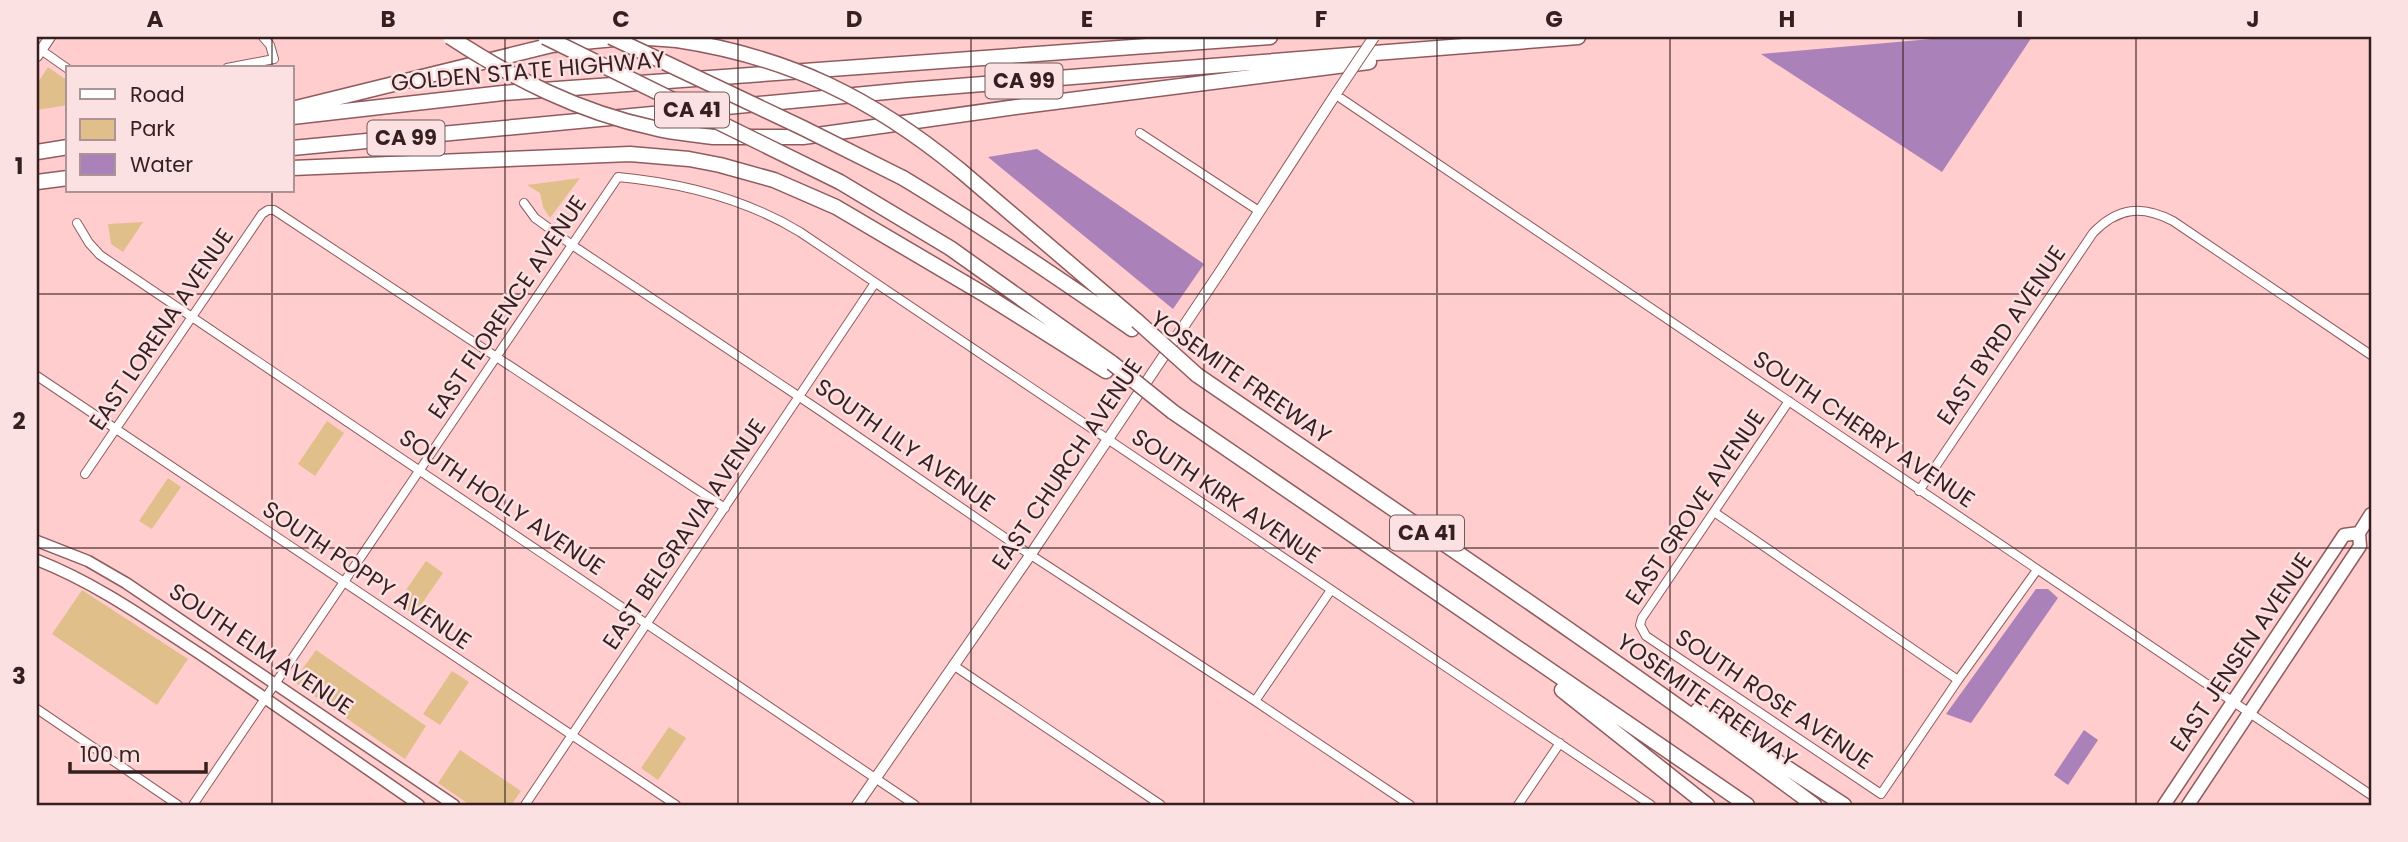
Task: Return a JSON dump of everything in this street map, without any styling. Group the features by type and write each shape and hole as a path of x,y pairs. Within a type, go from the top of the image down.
{"highway":[{"path":"450,37 502,70 568,103 621,120 657,129 713,137 803,138 1530,39"},
{"name":"CA 41","path":"545,37 840,182 950,248 1173,412 1747,805"},
{"name":"YOSEMITE FREEWAY","path":"611,37 792,122 903,178 994,235 1134,325 1197,375 1563,627 1814,805"},
{"path":"294,109 552,45 635,37 677,40 729,50 762,59 843,91 909,131 960,170 1134,325"},
{"name":"GOLDEN STATE HIGHWAY","path":"294,117 503,93 1270,37"},
{"name":"CA 99","path":"294,149 921,89 1578,37"},
{"path":"37,152 66,148"},
{"path":"294,168 630,154 689,159 720,165 774,180 836,207 1109,367"},
{"path":"37,182 66,178"},
{"path":"1485,627 1707,805"},
{"path":"1563,627 1658,684 1844,805"}],"main road":[{"name":"EAST JENSEN AVENUE","path":"2188,805 2360,546 2359,533 2371,514"},
{"name":"EAST JENSEN AVENUE","path":"2164,805 2344,535 2359,533"},
{"name":"SOUTH ELM AVENUE","path":"37,541 88,561 126,583 454,805"},
{"name":"SOUTH ELM AVENUE","path":"37,561 67,572 114,597 419,805"}],"street":[{"path":"50,37 39,53 66,68"},
{"path":"237,66 274,59 270,45 263,37"},
{"name":"EAST CHURCH AVENUE","path":"857,805 1031,554 1374,37"},
{"name":"SOUTH CHERRY AVENUE","path":"1336,93 1919,491 2371,794"},
{"path":"1140,133 1259,211"},
{"name":"EAST FLORENCE AVENUE","path":"193,805 618,177"},
{"name":"SOUTH KIRK AVENUE","path":"618,177 696,190 753,207 800,232 1651,805"},
{"name":"SOUTH LILY AVENUE","path":"524,203 535,218 572,245 1410,805"},
{"name":"EAST LORENA AVENUE","path":"85,474 262,214 271,209 291,219 496,357"},
{"name":"EAST BYRD AVENUE","path":"1919,491 2093,233 2110,219 2126,212 2150,211 2173,221 2371,355"},
{"name":"SOUTH HOLLY AVENUE","path":"77,223 100,255 915,805"},
{"name":"EAST BELGRAVIA AVENUE","path":"524,805 875,283"},
{"path":"496,357 724,508"},
{"name":"SOUTH POPPY AVENUE","path":"37,376 676,805"},
{"name":"EAST GROVE AVENUE","path":"1646,636 1640,625 1642,618 1789,401"},
{"path":"1714,512 1958,680 2037,570"},
{"path":"1255,701 1331,590"},
{"name":"SOUTH ROSE AVENUE","path":"1646,636 1881,794 1958,680"},
{"path":"953,666 1161,805"},
{"path":"37,709 178,805"},
{"path":"1518,805 1560,743"}],"green space":[{"path":"48,67 66,80 66,105 37,110 37,84"},
{"path":"580,178 550,218 543,207 540,193 527,185"},
{"path":"143,222 123,252 111,244 108,224"},
{"path":"327,421 344,433 315,476 298,464"},
{"path":"168,478 181,487 152,529 139,521"},
{"path":"426,561 443,573 414,615 397,603"},
{"path":"82,590 188,659 157,705 52,634"},
{"path":"316,650 426,726 405,759 297,684 296,678"},
{"path":"452,671 469,682 440,725 423,714"},
{"path":"669,727 686,738 658,780 641,768"},
{"path":"460,750 521,791 511,805 470,805 438,783"}],"water":[{"path":"1954,37 2032,37 1942,172 1761,54"},
{"path":"1037,149 1204,264 1173,309 988,157"},
{"path":"2036,589 2048,589 2058,598 1971,723 1946,714"},
{"path":"2084,730 2098,740 2068,785 2054,775"}]}
